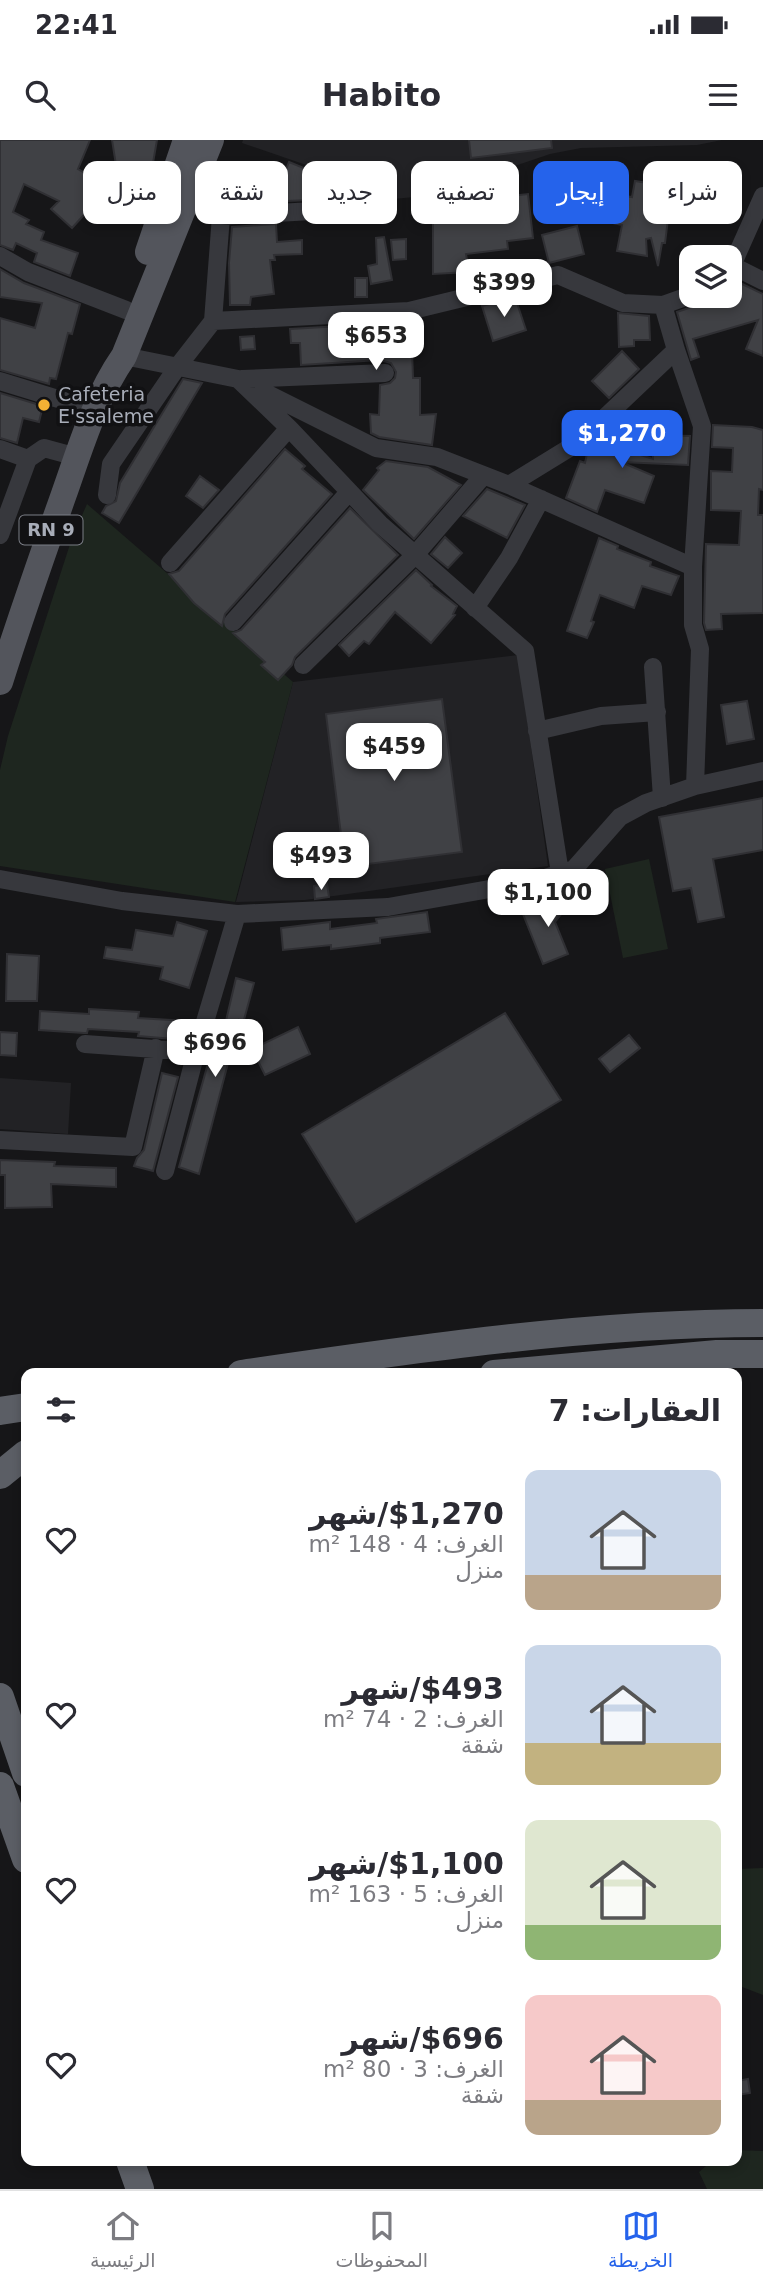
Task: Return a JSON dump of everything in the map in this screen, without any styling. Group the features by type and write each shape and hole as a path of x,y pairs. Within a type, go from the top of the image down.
{"highway":[{"path":"283,1368 464,1342 699,1323 763,1323"},
{"path":"561,1368 717,1354 763,1353"},
{"path":"0,1411 21,1408"},
{"path":"0,1475 21,1458"},
{"path":"0,1697 21,1758"},
{"path":"0,1786 21,1845"},
{"path":"132,2166 140,2189"},
{"path":"152,2166 159,2189"}],"main road":[{"name":"RN 9","path":"108,379 110,351 186,140"},
{"name":"RN 9","path":"0,682 94,410 108,379 124,356 211,140"}],"street":[{"path":"742,245 763,196"},
{"path":"107,495 111,464 178,366 213,321 221,216 302,212"},
{"path":"0,256 28,272 126,310"},
{"path":"742,272 763,281"},
{"path":"213,321 409,311 558,275 623,303 663,305 679,299"},
{"path":"663,305 702,426 693,567 693,625 700,649 695,786"},
{"path":"509,485 579,442 676,350"},
{"path":"124,356 238,380 376,447 437,457 509,485 693,567"},
{"path":"238,380 385,373"},
{"path":"238,380 289,428 414,556 525,651 560,873"},
{"path":"0,381 94,410"},
{"path":"170,563 289,428"},
{"path":"0,535 28,459 44,447 77,457"},
{"path":"0,449 28,459"},
{"path":"303,665 414,556 483,476"},
{"path":"233,622 349,492"},
{"path":"475,608 509,558 541,499"},
{"path":"653,667 662,798"},
{"path":"537,731 601,716 657,712"},
{"path":"0,879 122,901 237,914 388,907 535,881 574,869 620,817 646,803 695,786 763,771"},
{"path":"165,1171 195,1052 237,914"},
{"path":"85,1044 195,1052"},
{"path":"0,1140 133,1147 156,1048"}],"shaded area":[{"path":"243,140 722,140 697,145 581,148 550,154 519,164 519,161 411,161 411,197 397,199 397,161 302,161 302,164 242,143"},
{"path":"87,504 293,682 235,902 0,866 0,770 8,736 72,538"},
{"path":"518,655 548,866 305,900 236,902 293,682"},
{"path":"649,859 668,949 623,958 605,869"},
{"path":"0,1078 71,1083 68,1134 0,1129"},
{"path":"763,1868 763,1995 742,1987 742,1869"},
{"path":"742,2150 763,2151 763,2189 707,2189 699,2172 706,2166 742,2166"}],"building":[{"path":"0,140 90,140 78,169 83,172 83,216 72,228 51,209 59,201 24,184 13,212 29,220 26,224 44,232 41,240 78,253 70,276 34,262 37,253 16,243 13,250 0,245"},
{"path":"112,140 157,140 153,161 115,161"},
{"path":"469,140 551,140 552,148 471,158"},
{"path":"289,162 302,167 302,200 288,201"},
{"path":"635,181 643,182 643,224 667,224 658,266 651,238 646,239 647,256 617,251 622,225 617,224 629,224 629,197 632,197"},
{"path":"528,194 533,238 507,241 508,249 466,254 469,272 433,274 433,224 519,224 519,195"},
{"path":"276,224 277,242 302,240 302,254 274,255 275,260 270,260 274,294 251,297 250,305 230,305 232,227"},
{"path":"577,226 584,254 549,263 542,235"},
{"path":"384,237 392,280 371,284 368,266 377,264 376,238"},
{"path":"406,239 406,259 393,260 391,240"},
{"path":"0,269 24,283 80,304 72,334 68,333 56,379 50,378 49,384 0,370 0,318 35,328 42,303 0,297"},
{"path":"355,278 367,278 367,297 355,297"},
{"path":"742,284 763,294 763,356 746,349 758,320 693,339 699,357 691,360 677,312 689,308 742,308"},
{"path":"515,297 526,330 493,341 482,306"},
{"path":"618,313 649,316 650,340 634,340 634,346 619,347"},
{"path":"411,322 413,378 420,378 420,415 436,414 432,445 379,437 371,433 370,414 379,415 380,385 390,383 395,378 396,372 391,363 380,360 301,365 300,343 291,343 290,329"},
{"path":"254,336 255,349 241,350 240,337"},
{"path":"622,351 639,369 609,398 592,381"},
{"path":"183,379 202,383 119,523 102,513 106,506 116,501 120,483"},
{"path":"0,393 43,406 39,422 23,418 17,443 0,438"},
{"path":"713,425 763,430 763,490 759,489 758,515 763,515 763,613 721,614 722,629 706,630 706,544 739,545 741,511 711,510 711,471 732,472 733,448 712,447"},
{"path":"653,435 690,436 688,465 621,462 654,476 644,503 605,490 597,512 566,498 580,461 585,463 588,449 601,437 622,441 621,449 653,459"},
{"path":"285,449 305,466 302,469 332,494 225,614 222,626 194,603 169,574 179,571"},
{"path":"386,461 428,467 461,485 414,539 363,490 379,470 377,468"},
{"path":"200,476 219,490 203,508 186,496"},
{"path":"487,489 525,505 507,538 463,516"},
{"path":"350,508 398,555 295,657 292,665 278,680 261,665 265,662 233,633 241,630"},
{"path":"445,537 462,553 448,568 431,554"},
{"path":"599,538 618,546 617,549 651,562 650,566 679,576 671,595 642,586 634,608 600,595 587,638 567,631"},
{"path":"416,570 431,586 457,606 453,614 455,615 431,643 395,612 369,644 364,641 349,656 339,645"},
{"path":"442,699 462,852 345,867 326,714"},
{"path":"747,701 754,739 727,744 721,705"},
{"path":"763,798 763,850 713,859 724,917 698,922 691,888 673,891 659,817"},
{"path":"327,884 329,897 315,899 314,886"},
{"path":"560,894 570,903 555,922 568,954 543,964 523,914 553,902"},
{"path":"427,912 430,932 380,938 380,943 331,949 331,945 283,950 281,928 330,922 330,929 377,923 376,919"},
{"path":"177,922 207,931 189,988 160,979 163,967 104,958 106,947 132,950 136,930 173,936"},
{"path":"7,954 39,956 37,1001 6,1001"},
{"path":"236,978 254,983 242,1027 239,1021 199,1174 179,1167 219,1024 225,1025"},
{"path":"89,1009 139,1012 138,1018 187,1021 186,1040 138,1036 139,1032 39,1030 40,1011 89,1014"},
{"path":"505,1013 561,1100 356,1222 302,1134"},
{"path":"298,1027 310,1054 265,1075 252,1049"},
{"path":"0,1032 17,1033 16,1056 0,1055"},
{"path":"629,1035 640,1048 610,1072 599,1059"},
{"path":"162,1073 178,1077 153,1171 134,1166 144,1150"},
{"path":"0,1160 55,1162 54,1166 116,1168 116,1187 51,1184 52,1207 5,1208 5,1175 0,1175"},
{"path":"748,2079 750,2093 742,2094 742,2080"}],"place":[{"name":"Cafeteria E'ssaleme","path":"44,405"}]}
